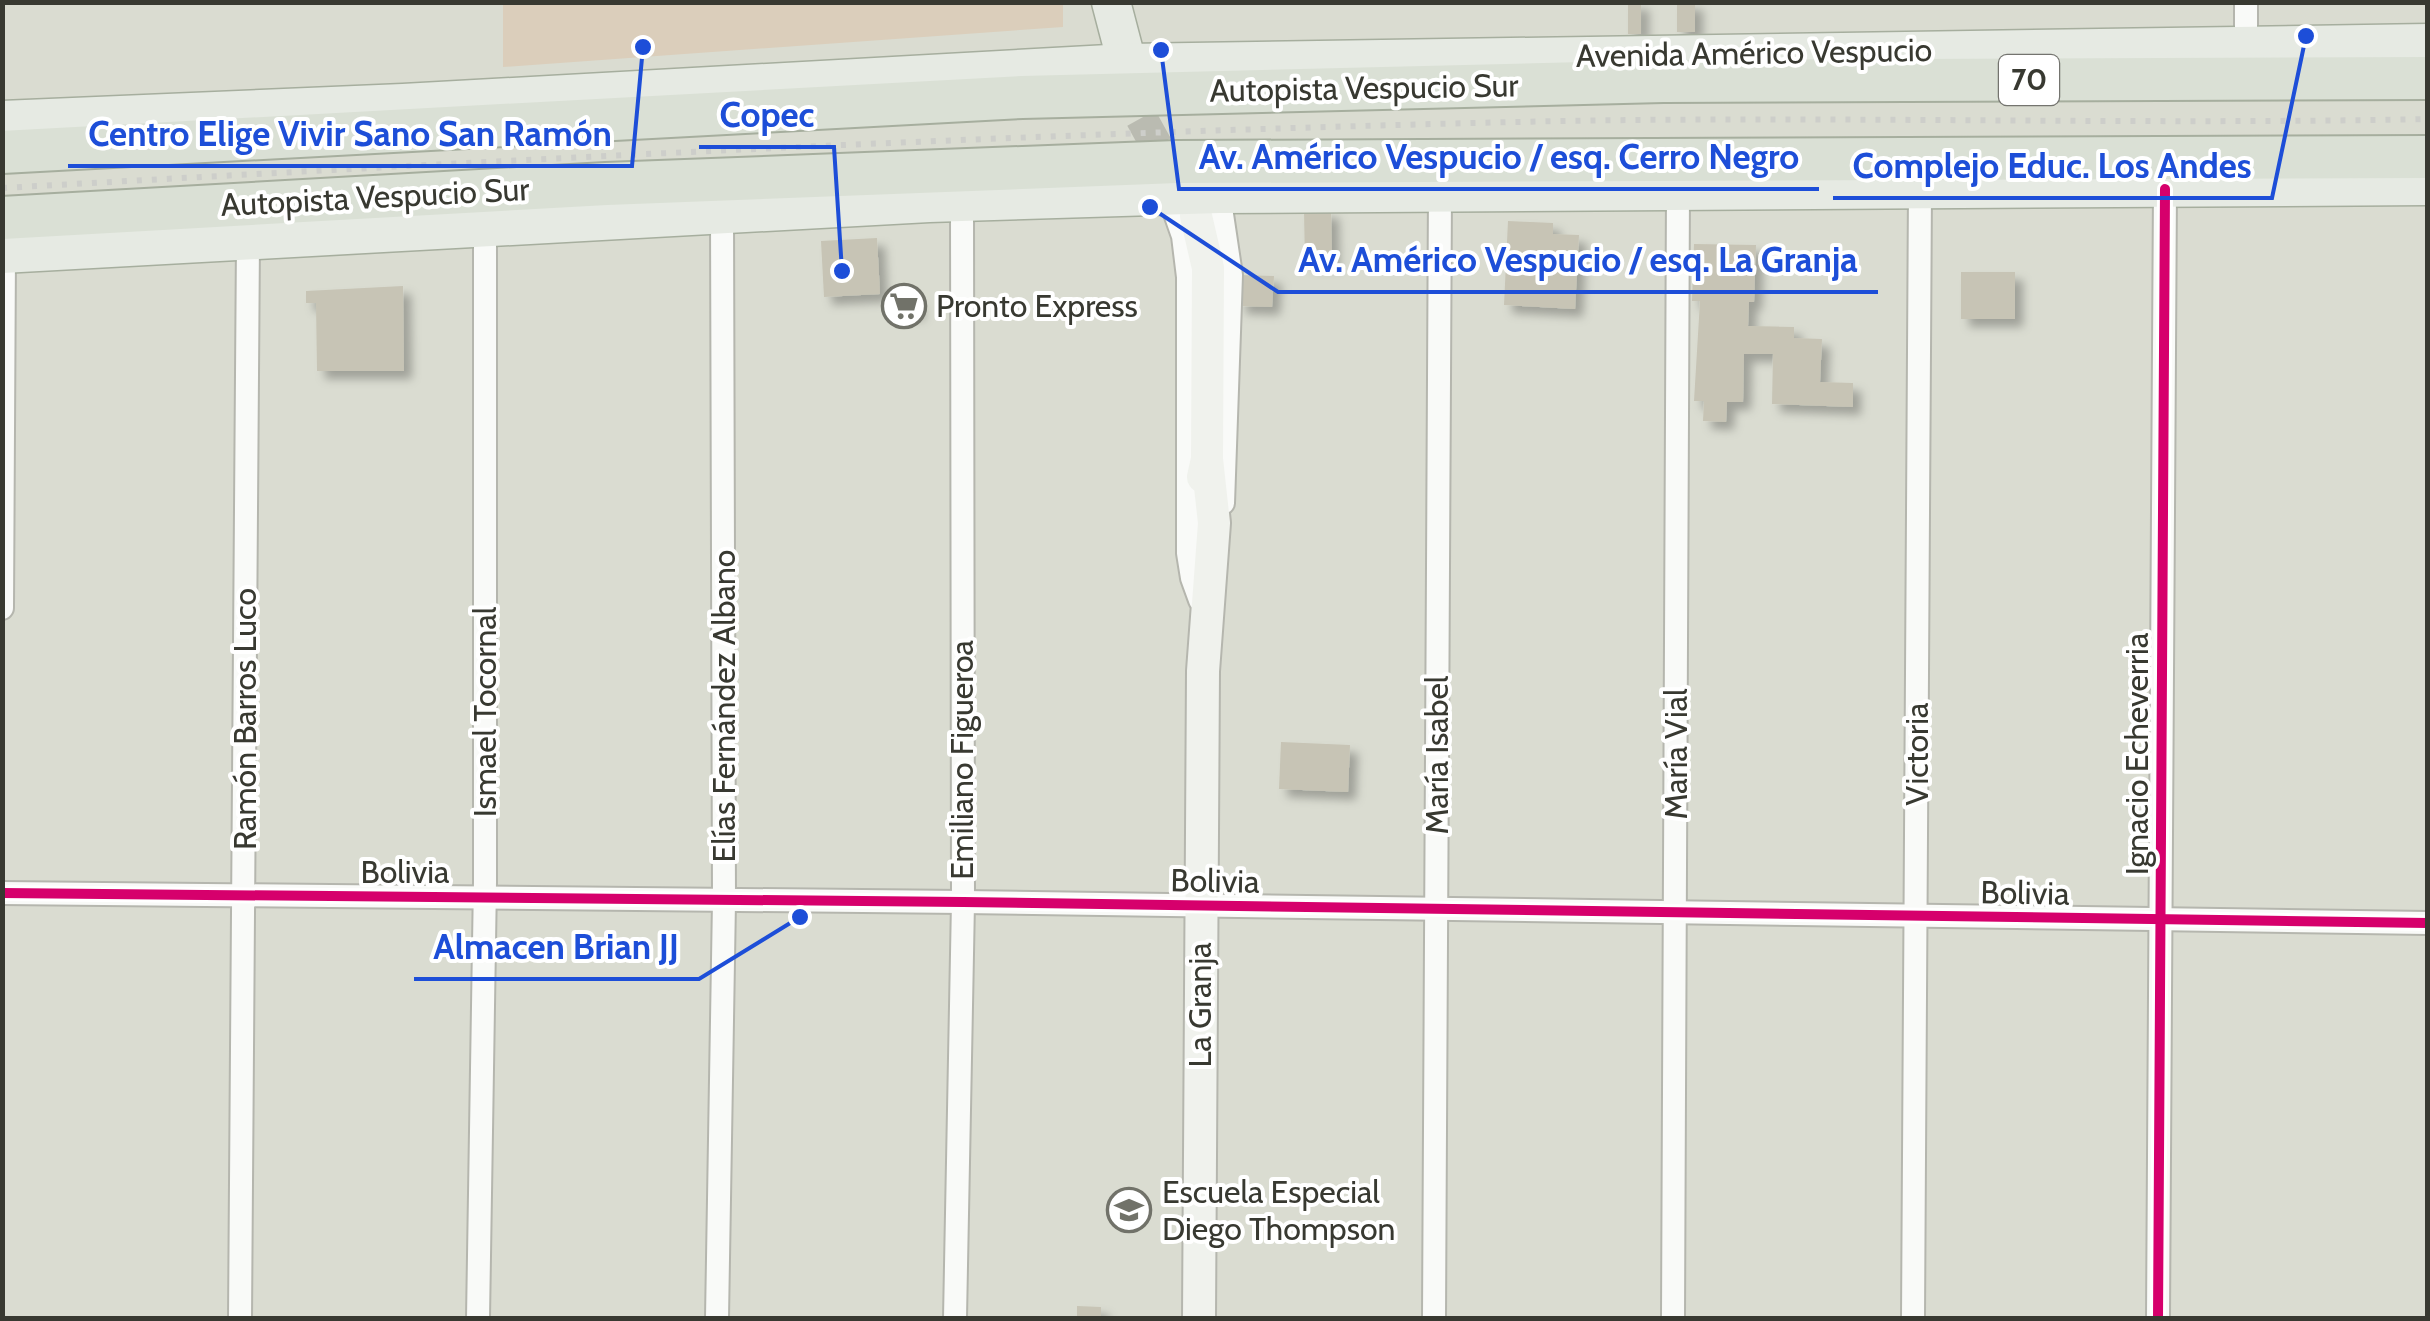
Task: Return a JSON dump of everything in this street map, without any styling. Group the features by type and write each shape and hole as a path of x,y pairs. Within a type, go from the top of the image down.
{"highway":[{"name":"Autopista Vespucio Sur","path":"2,152 1022,98 1675,81 2428,78"},
{"name":"Autopista Vespucio Sur","path":"2,218 606,184 1177,162 2428,156"}],"main road":[{"path":"1094,2 1116,56"},
{"path":"1111,2 1116,56"},
{"name":"Avenida Américo Vespucio","path":"2,120 384,104 1116,56 2246,47 2428,42"},
{"path":"3,254 962,202 1195,202 1440,191 2428,186"},
{"name":"La Granja","path":"1195,202 1208,268 1206,459 1200,507 1206,601 1200,906 1199,1318"}],"street":[{"path":"2246,2 2246,47"},
{"name":"María Vial","path":"1673,1318 1678,190"},
{"name":"Victoria","path":"1913,1318 1920,190"},
{"name":"Ignacio Echeverria","path":"2158,1318 2165,190"},
{"name":"María Isabel","path":"1434,1318 1440,191"},
{"name":"Emiliano Figueroa","path":"955,1318 963,902 962,202"},
{"name":"La Granja","path":"1195,202 1187,256 1188,553 1192,578 1206,601"},
{"name":"La Granja","path":"1195,202 1230,275 1225,480 1206,601"},
{"name":"Elías Fernández Albano","path":"717,1318 724,901 722,214"},
{"name":"Ismael Tocornal","path":"478,1318 485,897 485,226"},
{"name":"Ramón Barros Luco","path":"240,1318 248,240"},
{"path":"2,608 3,254"},
{"name":"Bolivia","path":"2,893 2428,923"}],"shaded area":[{"path":"503,3 1063,3 1063,27 503,67"}],"building":[{"path":"1628,2 1641,2 1641,34 1628,34"},
{"path":"1677,2 1695,2 1695,32 1677,32"},
{"path":"1331,210 1332,262 1305,262 1304,211"},
{"path":"1508,221 1553,223 1553,234 1579,235 1575,309 1504,305"},
{"path":"877,238 880,294 824,297 821,241"},
{"path":"1694,244 1756,245 1754,302 1749,302 1748,326 1794,327 1794,338 1822,339 1820,382 1853,383 1853,407 1772,404 1773,354 1744,354 1743,402 1727,402 1726,422 1703,421 1704,401 1694,401 1700,301 1692,301"},
{"path":"1961,272 2015,272 2015,319 1961,319"},
{"path":"1239,275 1274,276 1272,307 1238,306"},
{"path":"403,286 404,371 317,371 316,303 306,303 306,291"},
{"name":"Pronto Express","path":"916,300 917,312 891,312 890,301"},
{"path":"1281,742 1350,745 1348,792 1279,789"},
{"path":"1077,1306 1101,1307 1101,1318 1077,1318"}],"tunnel":[{"path":"1118,76 1174,177"}],"railway":[{"path":"2,188 782,148 1367,126 1670,120 2428,119"}],"cycle path":[{"path":"2158,1318 2165,189"},
{"path":"2,893 2428,923"}],"place":[{"name":"Complejo Educ. Los Andes","path":"2306,36"},
{"name":"Centro Elige Vivir Sano San Ramón","path":"643,47"},
{"name":"Av. Américo Vespucio / esq. Cerro Negro","path":"1161,50"},
{"name":"Av. Américo Vespucio / esq. La Granja","path":"1150,207"},
{"name":"Copec","path":"842,271"},
{"name":"Pronto Express","path":"904,306"},
{"name":"Almacen Brian JJ","path":"800,917"},
{"name":"Escuela Especial Diego Thompson","path":"1129,1210"}]}
